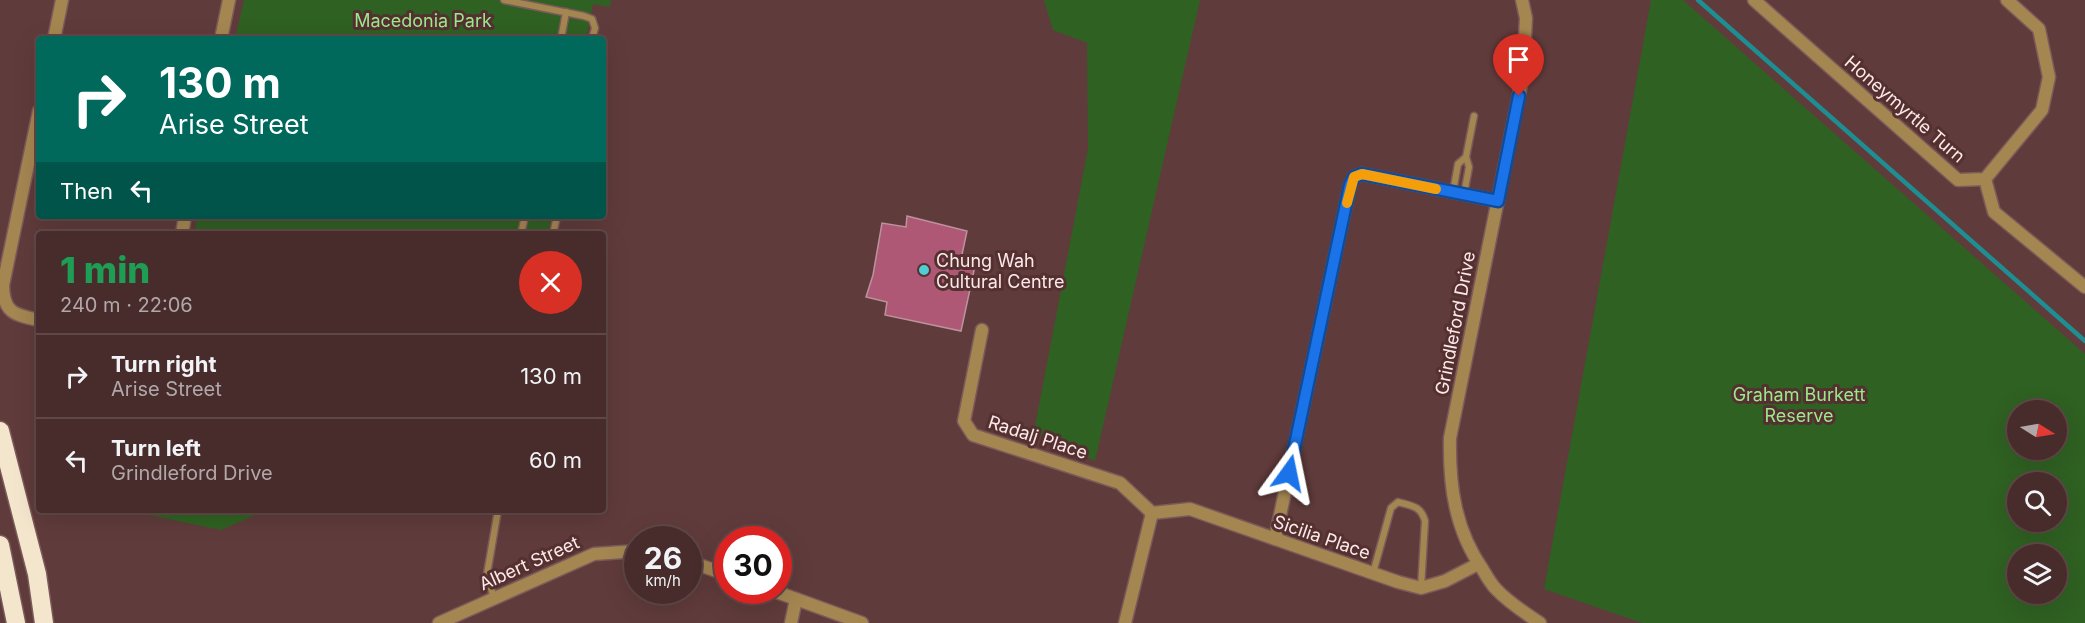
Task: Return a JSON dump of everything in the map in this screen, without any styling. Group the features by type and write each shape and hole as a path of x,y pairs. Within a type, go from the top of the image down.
{"highway":[{"path":"0,431 37,574 44,623"},
{"path":"0,545 16,623"}],"street":[{"path":"55,36 62,0"},
{"path":"222,36 229,0"},
{"name":"Grindleford Drive","path":"1522,0 1526,18 1523,75 1450,438 1449,470 1454,503 1463,535 1478,564 1496,589 1540,623"},
{"name":"Honeymyrtle Turn","path":"1754,0 1958,180 1985,179"},
{"path":"2007,0 2039,29 2049,77 2042,110 1985,179 1994,212 2085,287"},
{"path":"36,126 3,285 6,306 15,315 36,319"},
{"path":"1275,539 1350,185 1354,177 1362,174 1498,201"},
{"name":"Radalj Place","path":"982,330 964,421 973,435 1120,483 1152,513"},
{"name":"Sicilia Place","path":"1152,513 1190,509 1421,588"},
{"path":"1125,623 1152,513"},
{"name":"Albert Street","path":"440,623 594,554 624,552"},
{"path":"1421,588 1445,581 1478,564"},
{"path":"792,598 862,623"},
{"path":"791,623 796,599"}],"lane":[{"path":"504,0 592,19 595,28 593,36"},
{"path":"562,36 566,12"},
{"path":"1458,193 1469,166 1466,157 1474,116"},
{"path":"1458,193 1458,164 1466,157"},
{"path":"1373,573 1391,508 1398,502 1419,508 1425,521 1421,588"},
{"path":"494,599 487,574 497,513"}],"green space":[{"name":"Macedonia Park","path":"244,0 611,0 610,7 593,4 587,36 236,36"},
{"path":"1044,0 1200,0 1095,461 1034,431 1088,149 1087,43 1053,30"},
{"name":"Graham Burkett Reserve","path":"1651,0 1683,0 2085,354 2085,623 1642,623 1544,589"},
{"path":"197,219 550,219 548,231 195,231"},
{"path":"140,513 259,513 221,530"}],"building":[{"name":"Chung Wah Cultural Centre","path":"907,216 967,231 960,264 975,266 961,331 885,315 887,302 866,297 873,275 882,223 906,227"}],"waterway":[{"path":"1698,0 2085,341"}],"slow traffic":[{"path":"1347,203 1354,177 1362,174 1436,189"}],"place":[{"name":"Chung Wah Cultural Centre","path":"924,270"}],"route":[{"path":"1289,473 1350,185 1354,177 1362,174 1498,201 1519,96"}]}
